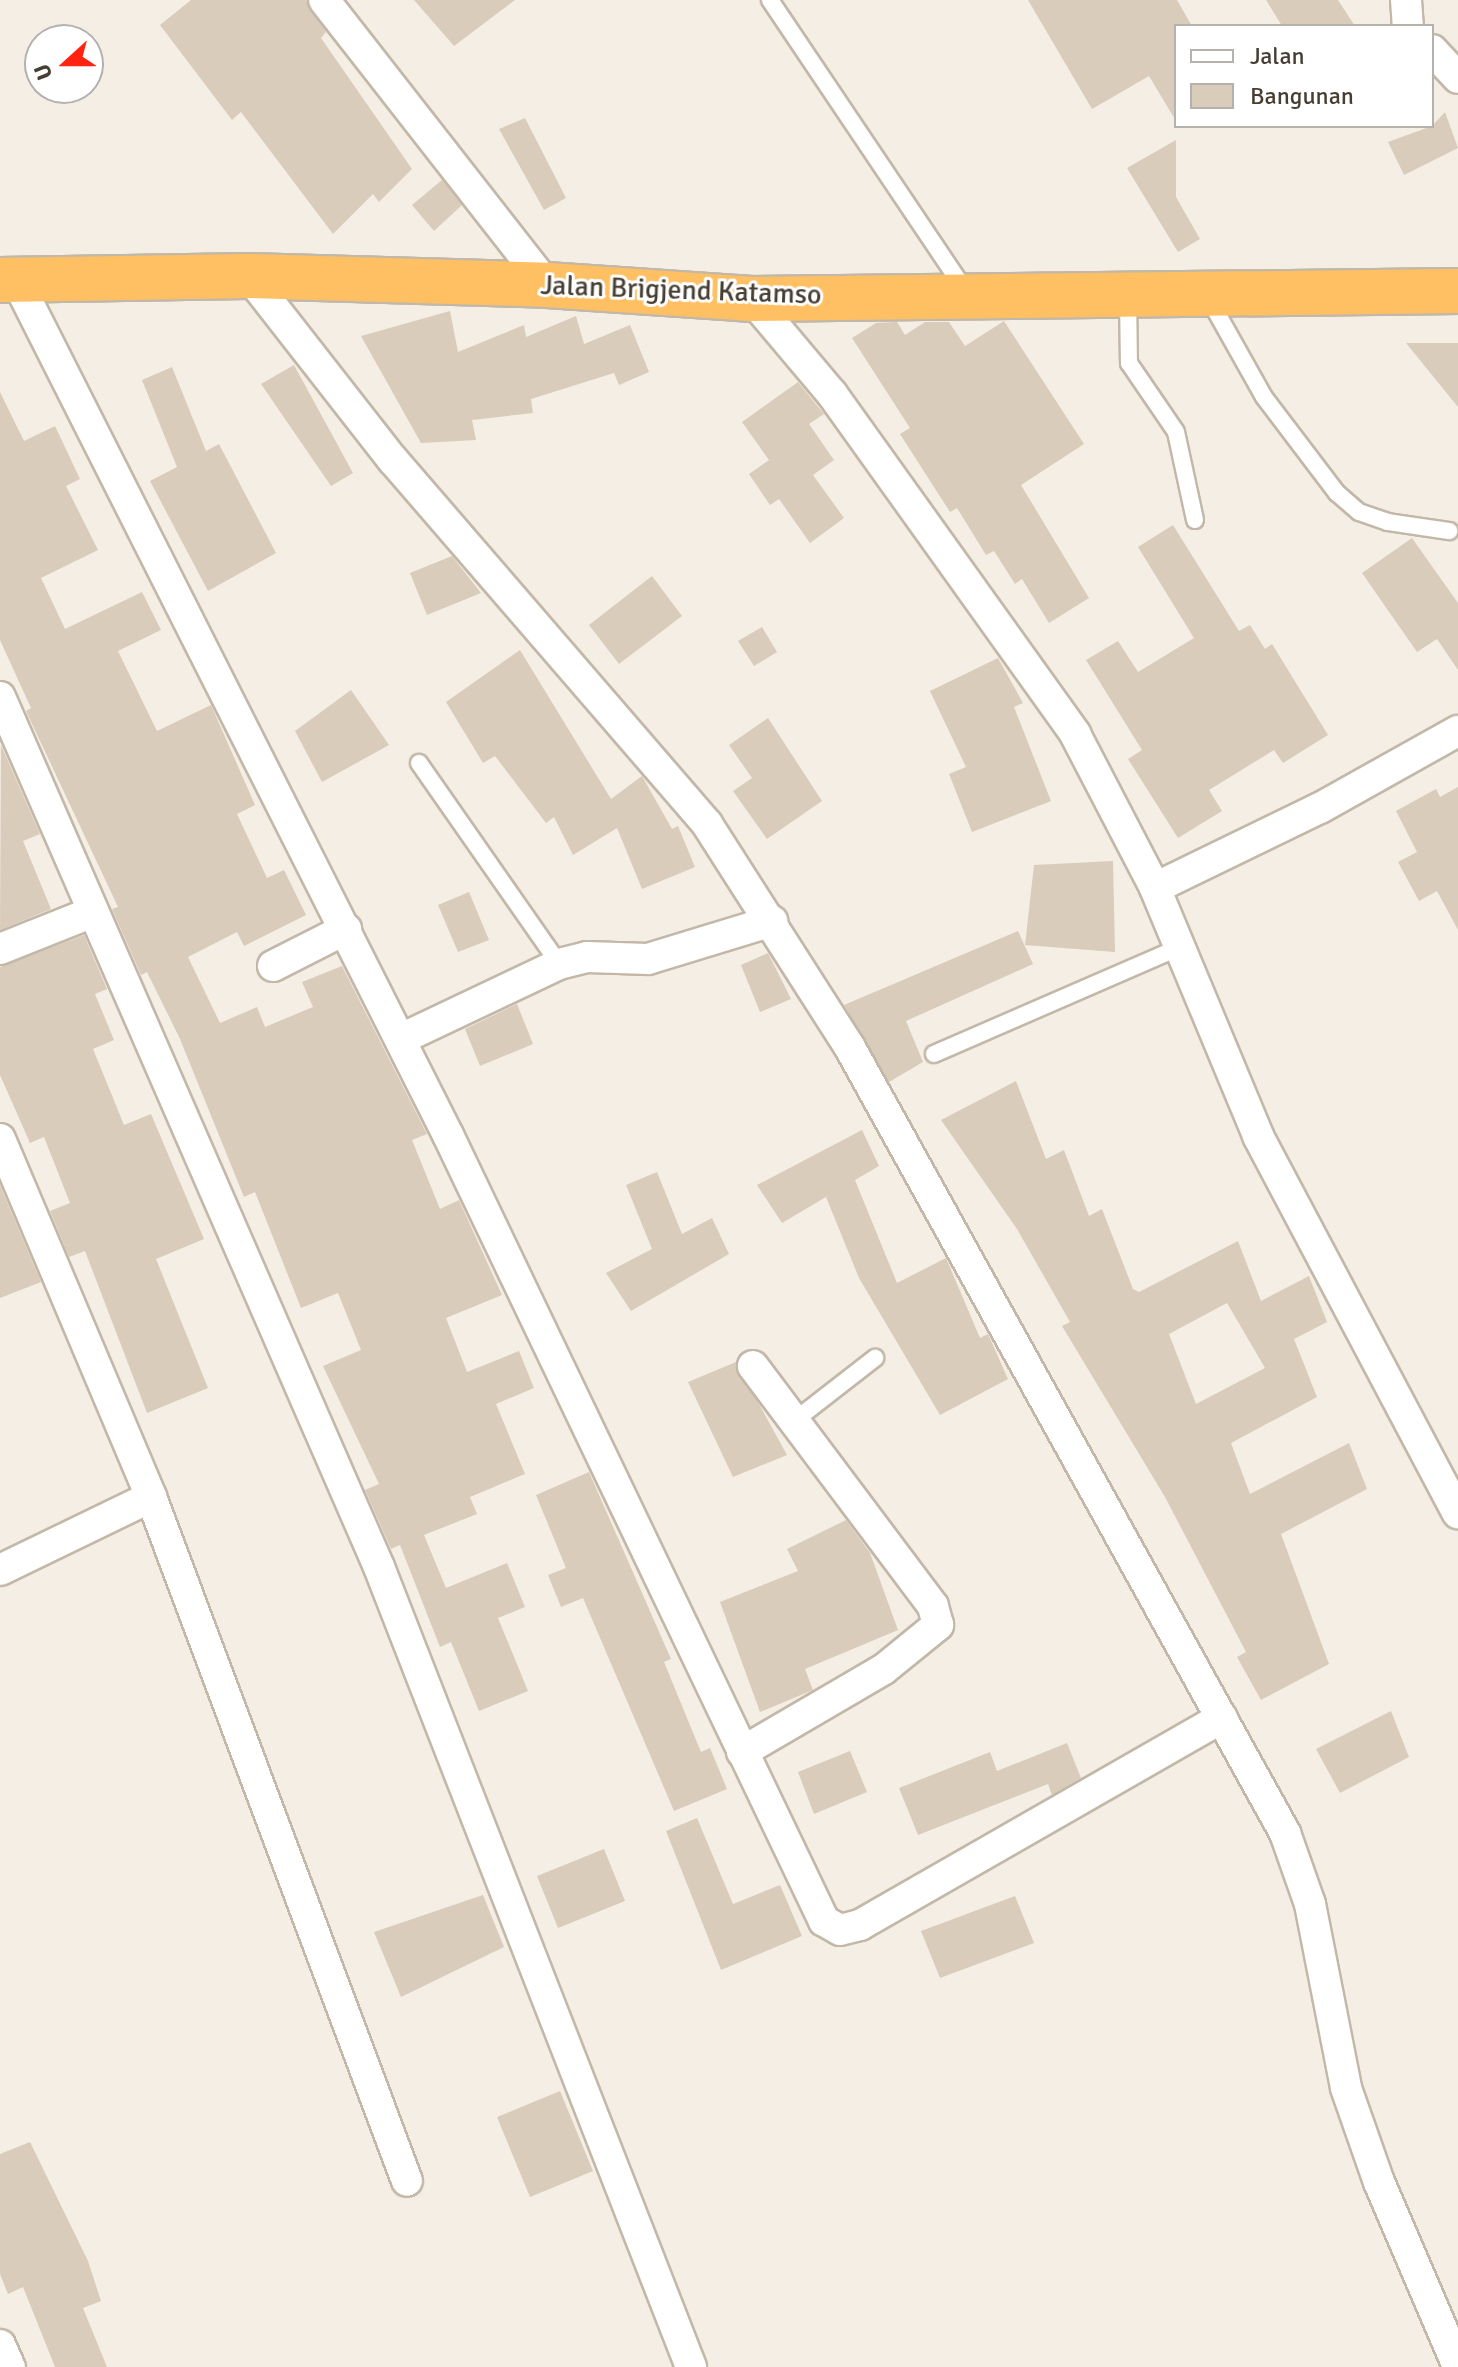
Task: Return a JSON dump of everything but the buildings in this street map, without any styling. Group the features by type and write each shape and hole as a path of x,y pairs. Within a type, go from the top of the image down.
{"highway":[{"name":"Jalan Brigjend Katamso","path":"8,279 249,276 547,285 752,299 1204,290 1458,291"}],"street":[{"path":"324,0 547,285"},
{"path":"1406,0 1408,24"},
{"path":"1434,52 1458,78"},
{"path":"249,276 393,460 707,824 772,921 1002,1315 1293,1851 1310,1904 1346,2088 1379,2182 1458,2366"},
{"path":"8,279 401,1039 824,1921 840,1930 1222,1718"},
{"path":"752,299 832,394 1075,734 1155,888 1258,1136 1458,1513"},
{"path":"0,697 379,1567 691,2367"},
{"path":"1155,888 1320,808 1458,731"},
{"path":"0,949 93,912"},
{"path":"401,1039 559,964 587,957 648,959 772,921"},
{"path":"273,966 346,929"},
{"path":"0,1139 151,1497 407,2181"},
{"path":"742,1752 884,1669 938,1625 933,1606 753,1366"},
{"path":"0,1570 151,1497"},
{"path":"0,2345 10,2367"}],"lane":[{"path":"770,0 966,293"},
{"path":"1204,290 1264,397 1337,493 1359,512 1388,522 1449,531"},
{"path":"1128,292 1129,363 1176,432 1195,520"},
{"path":"419,763 559,964"},
{"path":"934,1054 1178,948"},
{"path":"794,1421 875,1358"}]}
